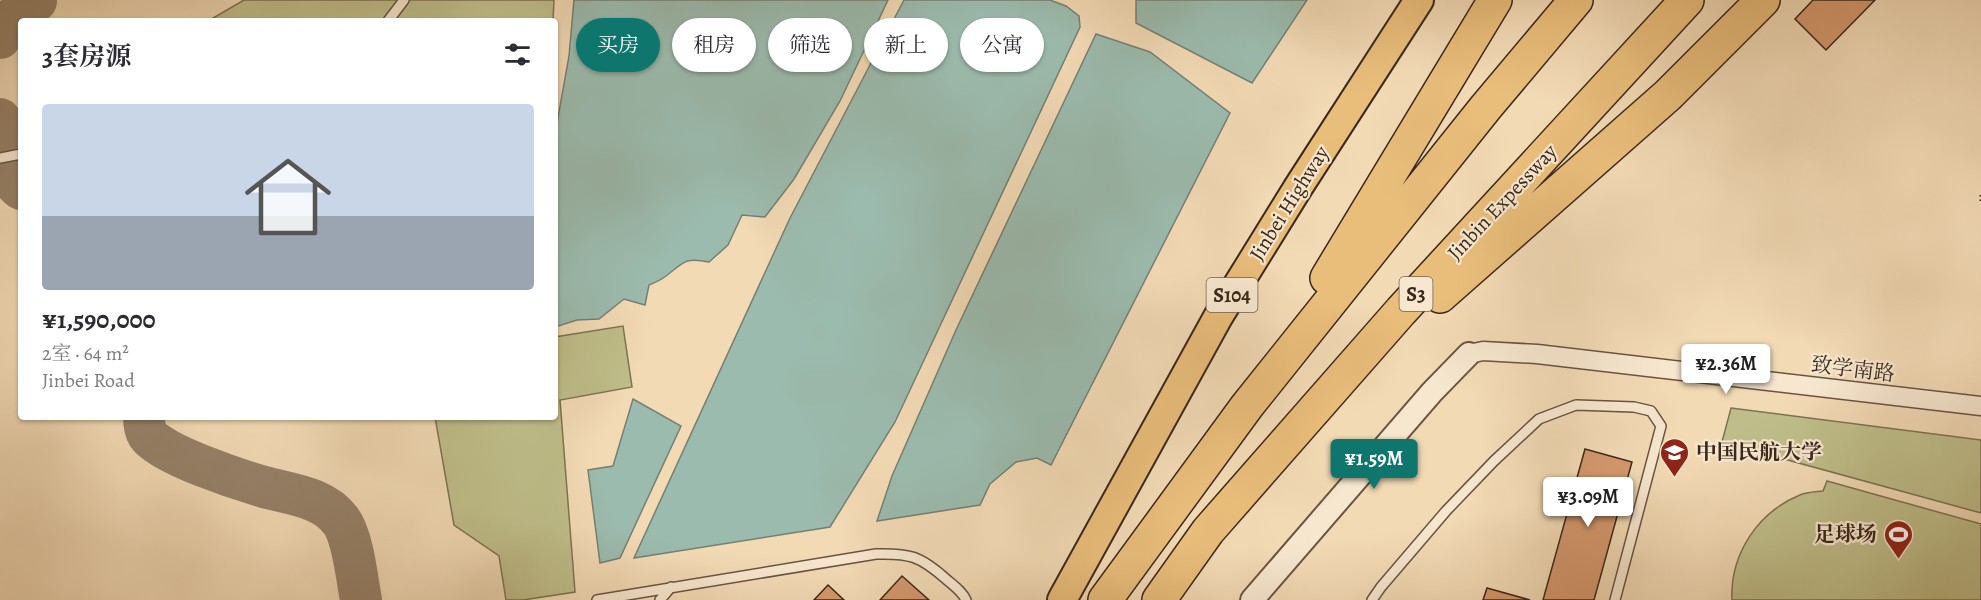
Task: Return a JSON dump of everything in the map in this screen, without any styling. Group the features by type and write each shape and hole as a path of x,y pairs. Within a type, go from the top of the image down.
{"highway":[{"path":"1247,406 1495,0"},
{"path":"1106,600 1247,406 1486,107 1576,0"},
{"name":"Jinbin Expessway","path":"1159,600 1208,531 1401,311 1687,0"},
{"path":"1316,408 1668,95 1763,0"}],"main road":[{"name":"Jinbei Highway","path":"1052,600 1152,412 1207,315 1409,0"},
{"name":"Jinbei Highway","path":"1062,600 1218,317 1305,176 1419,0"}],"street":[{"name":"致学南路","path":"1469,354 1483,351 1537,354 1981,406"},
{"path":"1252,600 1432,392 1469,354"}],"lane":[{"path":"390,18 404,0"},
{"path":"0,158 18,155"},
{"path":"1372,600 1446,511 1494,461 1539,419 1576,405 1651,411 1661,426 1615,600"},
{"path":"597,600 876,554 906,554 927,563 962,593 966,600"},
{"path":"660,600 671,587"}],"path":[{"path":"1981,195 1981,203"}],"shaded area":[{"path":"244,0 554,0 553,18 213,18"},
{"path":"574,0 888,0 879,18 864,18 864,50 840,101 794,179 765,217 742,215 728,245 709,262 695,260 685,262 662,279 649,285 645,305 624,299 599,319 577,320 558,326 558,117 569,56"},
{"path":"904,0 1050,0 1066,6 1079,16 1080,27 895,422 830,527 634,558 790,218 866,72 948,72 948,18 895,18"},
{"path":"1136,0 1307,0 1252,83 1136,23"},
{"path":"1096,34 1150,52 1230,113 1051,465 1037,458 1016,462 990,484 980,505 877,521 892,476 956,330"},
{"path":"623,326 632,387 560,400 575,592 523,600 506,600 499,556 454,525 436,420 558,420 558,337"},
{"path":"633,399 681,426 620,558 600,563 588,470 613,466"},
{"path":"1731,408 1981,440 1981,513 1722,442"},
{"path":"1827,481 1981,524 1981,600 1732,600 1736,567 1742,551 1760,524 1771,512 1785,503 1803,494 1823,491"}],"building":[{"path":"1813,0 1875,0 1826,50 1795,19"},
{"path":"1585,449 1632,462 1594,600 1543,600"},
{"path":"902,576 929,600 880,600"},
{"path":"828,585 844,600 814,600"},
{"path":"1487,588 1530,600 1483,600"}],"taxiway":[{"path":"0,38 14,17 36,1"},
{"path":"0,119 7,167 18,186"},
{"path":"144,420 148,435 155,442 184,458 237,479 306,498 334,513 349,537 361,600"}],"place":[{"name":"中国民航大学","path":"1675,478"},
{"name":"足球场","path":"1898,560"}]}
